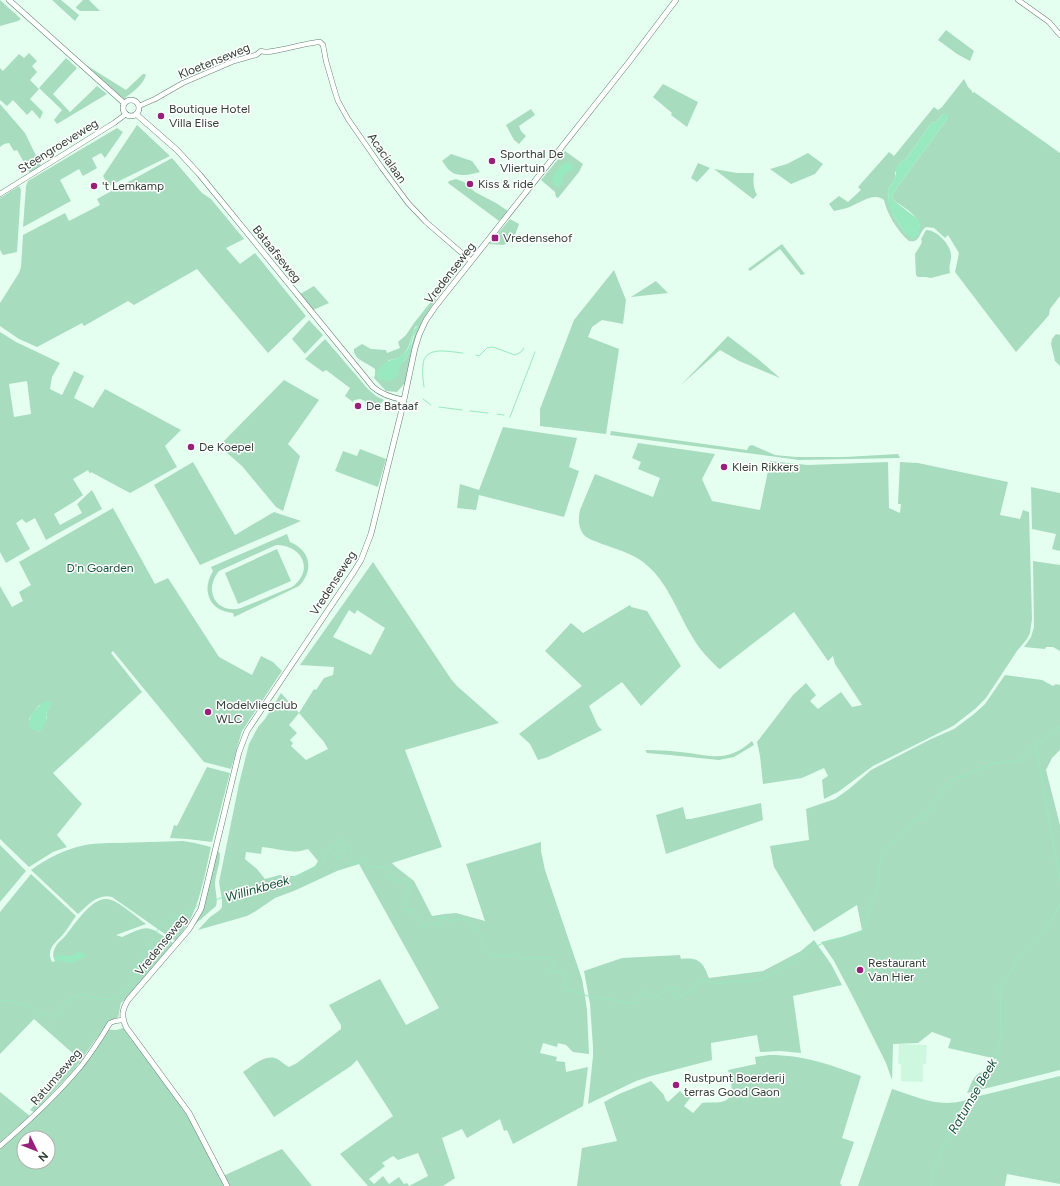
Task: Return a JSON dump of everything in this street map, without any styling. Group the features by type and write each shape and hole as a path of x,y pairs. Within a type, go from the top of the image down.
{"main road":[{"path":"9,0 124,103"},
{"name":"Vredenseweg","path":"122,1020 122,1013 128,1000 189,929 201,909 239,752 247,731 353,573 366,550 404,400 415,348 426,320 525,192 620,74 676,0"},
{"path":"132,100 137,102 139,110 132,116 126,114 123,110 124,103 132,100"},
{"name":"Bataafseweg","path":"136,114 177,150 196,170 373,387 380,393 387,396 404,400"},
{"path":"122,1020 130,1034 189,1113 227,1186"}],"street":[{"path":"1018,0 1049,22 1060,35"},
{"name":"Kloetenseweg","path":"139,106 155,99 183,83 234,62 256,55 260,51 266,52 318,42 322,44"},
{"name":"Acacialaan","path":"322,44 335,92 348,119 408,203 426,222 471,261"},
{"name":"Steengroeveweg","path":"0,194 126,114"},
{"name":"Ratumseweg","path":"0,1146 29,1121 64,1085 82,1065 110,1024 115,1021 122,1020"}],"shaded area":[{"path":"943,114 948,115 948,118 892,196 893,200 919,220 919,231 917,236 913,239 906,234 893,215 889,206 888,190 896,177 896,168 907,158 931,123 936,122"},
{"path":"570,163 573,166 573,170 564,174 559,187 555,185 552,179 561,165"},
{"path":"418,325 413,337 410,352 400,367 397,377 394,380 389,381 381,380 377,375 379,369 386,362 405,353 409,347 415,328"},
{"path":"45,701 50,701 51,703 46,714 47,720 39,732 30,728 29,724 31,716"},
{"path":"79,952 85,954 87,957 71,963 61,960 56,963 55,961 56,957 59,955 71,956"},
{"path":"899,1044 927,1045 926,1064 923,1064 923,1082 901,1081 901,1064 898,1064"}],"green space":[{"path":"0,0 21,19 0,26"},
{"path":"52,0 61,0 79,15 75,21"},
{"path":"83,0 89,0 100,11 80,11 76,7"},
{"path":"946,30 974,51 970,61 957,54 938,40"},
{"path":"29,53 37,61 32,66 37,72 30,80 39,89 30,99 43,112 40,119 32,110 27,115 13,100 7,106 0,100 0,68 3,71 19,54 24,58"},
{"path":"66,58 77,68 53,94 70,112 97,86 107,94 57,124 54,120 62,110 39,88"},
{"path":"86,65 126,90 143,74 146,74 143,82 124,99"},
{"path":"964,79 972,93 974,92 1060,153 1060,296 1050,309 1049,315 1016,352 955,272 959,253 948,235 945,238 934,228 926,227 923,229 918,239 909,241 897,228 890,217 884,200 880,198 876,197 866,199 847,208 834,211 829,204 839,196 848,202 861,190 858,187 889,152 894,156 934,107 938,110","holes":["943,114 948,118 892,196 893,200 914,215 919,223 920,228 906,234 893,215 889,202 888,190 896,177 895,173 899,164 907,158 931,123 936,122"]},
{"path":"663,84 698,102 687,127 671,115 672,113 653,97"},
{"path":"0,104 25,133 41,166 30,173 17,150 14,151 9,143 0,147"},
{"path":"531,109 535,115 519,126 521,131 526,136 519,144 514,140 506,125"},
{"path":"137,125 170,156 109,186 103,176"},
{"path":"117,128 123,132 105,158 101,153 92,158 97,168 83,176 79,169 60,180 71,201 23,227 26,186 28,181"},
{"path":"565,151 583,164 579,172 558,198 556,197 555,192 541,180"},
{"path":"808,153 823,164 815,174 791,184 770,169 787,164"},
{"path":"451,154 472,161 480,172 459,175 451,172 442,161"},
{"path":"172,158 202,193 211,199 244,239 226,248 240,264 255,253 306,316 268,353 197,269 134,305 128,301 84,326 82,323 37,347 19,339 0,326 0,303 19,273 21,267 23,235 65,213 69,221 100,205 97,199"},
{"path":"698,163 710,168 697,182 691,178"},
{"path":"714,169 737,173 754,173 753,179 757,195 753,199"},
{"path":"456,179 464,182 475,192 508,211 499,221 448,183 449,181"},
{"path":"19,186 21,190 17,252 3,255 0,250 0,198"},
{"path":"510,219 519,224 513,241 503,245 489,244"},
{"path":"926,230 934,232 942,238 948,246 951,256 949,268 950,273 931,278 918,277 916,275 915,254 922,242 921,239"},
{"path":"782,244 805,274 801,275 780,249 750,271 748,269"},
{"path":"464,260 464,263 437,298 422,321 405,383 397,392 386,391 374,378 375,369 358,359 354,353 354,349 362,344 371,349 386,350 387,353 400,348 398,342 406,335","holes":["416,326 418,327 407,356 397,368 381,380 377,375 389,360 396,359 405,353 413,332"]},
{"path":"614,270 626,300 623,324 602,320 592,327 588,337 619,349 606,434 540,426 540,409 574,320"},
{"path":"656,281 668,293 631,297"},
{"path":"314,286 329,303 313,310 300,294"},
{"path":"309,320 323,335 305,354 292,339"},
{"path":"0,332 16,342 60,363 52,377 50,389 62,395 74,371 84,376 74,398 93,408 105,389 181,430 165,446 177,467 130,493 91,472 90,474 88,470 73,479 83,495 54,514 60,525 82,513 77,504 92,490 102,509 46,540 35,518 26,523 22,519 16,523 30,549 6,563 0,552","holes":["27,381 31,414 14,417 9,384"]},
{"path":"1056,334 1060,335 1060,366 1055,361 1051,344 1052,339"},
{"path":"728,336 780,378 739,361 720,350 681,385"},
{"path":"325,339 368,389 376,396 384,400 377,408 366,408 365,401 360,399 354,400 353,402 345,396 350,388 326,370 323,372 305,359"},
{"path":"284,380 319,400 288,444 300,456 283,511 276,507 242,466 219,446"},
{"path":"503,427 577,438 569,467 579,471 564,517 479,495 476,510 457,508 460,484 479,490"},
{"path":"611,431 747,450 749,446 752,445 775,455 796,457 845,457 898,454 900,458 799,460 610,435"},
{"path":"638,443 715,454 702,479 712,501 760,510 770,461 808,465 888,462 889,508 900,513 901,504 898,504 900,462 918,463 1008,482 1000,515 1020,519 1023,510 1029,512 1032,619 1030,633 986,698 975,709 953,726 873,766 838,792 824,799 822,780 828,776 824,768 802,778 763,784 757,742 793,695 806,683 816,695 810,701 818,709 841,692 852,707 862,705 835,664 833,656 828,661 794,612 720,669 695,642 666,588 652,570 634,556 585,536 580,527 579,513 595,474 653,497 660,478 638,469 641,462 632,458"},
{"path":"360,449 386,459 378,487 335,471 343,451 357,456"},
{"path":"193,462 235,535 274,512 301,521 200,565 154,485"},
{"path":"1031,487 1060,493 1060,551 1052,549 1056,534 1032,529"},
{"name":"D'n Goarden","path":"113,508 155,584 168,578 219,657 252,675 261,656 273,662 282,671 242,731 231,769 204,762 113,651 111,653 142,692 53,773 82,804 57,835 67,847 53,852 29,867 0,839 0,586 12,607 23,601 19,592 31,585 19,562","holes":["39,705 50,707 46,714 47,719 39,732 29,719"]},
{"path":"287,534 290,542 302,550 308,561 307,574 299,586 234,617 233,613 218,608 213,604 210,598 208,585 209,578 213,571 211,567","holes":["276,545 293,549 299,554 304,566 303,573 292,587 241,608 225,608 219,604 212,593 214,578 219,571"]},
{"path":"277,549 291,581 238,604 225,573"},
{"path":"1033,561 1060,565 1060,651 1053,647 1046,647 1045,649 1024,647 1031,637 1034,627"},
{"path":"373,562 451,679 499,723 405,750 442,847 392,863 414,881 432,916 456,913 485,921 466,864 541,842 541,851 545,870 582,979 587,1010 589,1054 573,1052 566,1045 558,1043 557,1047 543,1043 540,1053 557,1057 556,1061 565,1062 566,1072 588,1067 583,1106 513,1144 507,1130 504,1131 500,1119 467,1138 462,1129 442,1138 455,1178 443,1186 409,1186 368,1186 340,1154 393,1116 357,1060 351,1066 274,1117 243,1072 258,1062 271,1057 279,1060 289,1067 297,1063 341,1029 341,1025 329,1005 380,979 406,1025 439,1008 359,864 337,871 275,898 247,916 198,930 222,907 219,882 239,784 249,744 258,727 265,719 281,693 299,713 314,689 316,690 324,678 333,675 334,667 300,665","holes":["349,610 355,614 357,610 385,628 371,655 333,637","299,713 324,742 328,749 306,760 291,746 293,743 290,740 297,733 289,725","262,847 291,851 303,851 308,849 318,861 315,866 295,876 280,875 265,879 257,869 245,859 246,852 261,854","418,1153 428,1176 409,1186 407,1183 404,1184 399,1177 389,1184 383,1176 374,1184 369,1179 385,1166 382,1163 393,1156 398,1160"]},
{"path":"630,605 631,607 647,611 681,666 641,706 622,682 589,706 598,726 602,730 548,757 538,760 530,744 519,734 582,686 545,651 571,623 583,633"},
{"path":"1005,675 1042,680 1053,686 1056,684 1060,685 1060,750 1052,758 1046,770 1060,825 1060,1070 967,1093 975,1077 991,1068 997,1059 948,1048 951,1039 932,1032 918,1043 893,1044 892,1080 886,1063 852,995 834,961 821,942 862,930 857,905 814,932 774,867 770,846 809,840 806,809 835,799 871,770 931,739 954,729 985,704"},
{"path":"752,741 754,745 734,757 719,760 647,753 645,750 722,756 736,752"},
{"path":"207,767 230,773 212,842 170,838 174,825 177,826"},
{"path":"761,803 763,820 666,854 656,815 683,807 686,819 691,819"},
{"path":"183,841 211,847 195,910 188,924 175,941 112,897 107,896 98,898 78,914 31,870 61,852 86,845 104,843"},
{"path":"0,845 26,871 0,902"},
{"path":"217,849 220,854 215,883 217,900 216,906 192,927 196,921"},
{"path":"31,874 76,916 65,932 53,945 50,952 52,962 55,961 53,954 57,945 84,912 95,903 107,899 116,902 127,909 146,924 116,935 122,937 144,928 149,928 173,943 127,998 121,1003 118,1017 107,1024 73,1071 34,1112 30,1110 65,1074 77,1057 34,1019 0,1054 0,912"},
{"path":"814,940 831,964 842,985 793,996 801,1053 780,1051 760,1052 757,1035 711,1043 712,1060 636,1081 588,1104 593,1047 590,1004 584,971 622,958 680,955 681,959 692,959 701,963 709,978 763,971 801,951"},
{"path":"123,1028 179,1102 225,1186 0,1186 0,1148 16,1133 16,1170 56,1170 56,1130 19,1130 56,1095 108,1029 117,1030"},
{"path":"769,1055 805,1058 861,1076 842,1138 854,1142 840,1183 842,1186 577,1186 582,1148 617,1141 604,1102 651,1081 664,1095 668,1102 680,1091 684,1095 687,1094 691,1097 684,1106 693,1113 702,1103 721,1102 729,1097 732,1089 728,1070 756,1064 755,1057"},
{"path":"1060,1076 1060,1184 1007,1174 1005,1186 858,1186 892,1089 933,1102 953,1103"},
{"path":"0,1092 30,1116 0,1142"},
{"path":"282,1149 312,1186 229,1186 223,1176"}],"waterway":[{"path":"476,355 479,356 487,348 493,347 515,355 521,352 524,348"},
{"path":"424,387 423,365 424,359 428,355 438,351 463,353"},
{"path":"510,417 535,352"},
{"path":"423,399 431,405"},
{"path":"439,407 462,410"},
{"path":"470,411 488,413"},
{"path":"497,414 504,415"},
{"name":"Willinkbeek","path":"208,903 243,890 263,888 286,881 320,865 323,862 326,852 336,842 342,839 343,841 340,848 335,854 336,857 341,857 345,850 349,847 352,851 350,854 354,865 360,862 362,858 366,858 367,860 365,865 368,868 375,866 388,869 388,876 400,882 405,879 409,881 410,885 404,908 406,911 414,909 421,927 425,928 429,923 440,927 441,925 438,920 439,917 443,917 450,921 466,919 479,932 488,952 495,956 517,955 523,959 551,958 554,961 554,964 548,971 551,973 559,972 565,975 563,985 566,989 588,996 629,1003 633,1002 645,991 648,991 654,998 671,987 675,988 676,990 673,995 679,999 684,993 694,990 697,984 702,980 718,984 762,979 778,971 810,949 828,941 863,930 868,911 879,882 879,869 882,854 910,824 924,815 934,804 945,786 951,780 988,765 1002,762 1020,761 1030,750 1060,727"},
{"path":"1036,747 1060,881"},
{"name":"Ratumse Beek","path":"931,1186 933,1170 950,1133 996,1056 1001,1038 1000,988 1002,983 1012,970 1019,955 1040,937 1055,915 1060,904"},
{"name":"Willinkbeek","path":"0,1000 22,1004 47,1016 55,1016 60,1013 64,1003 77,995 106,1000 116,997 122,993 130,983 141,955 149,946 161,925 171,918 189,912 198,905"}],"place":[{"name":"Boutique Hotel Villa Elise","path":"161,116"},
{"name":"Sporthal De Vliertuin","path":"492,161"},
{"name":"Kiss & ride","path":"470,184"},
{"name":"'t Lemkamp","path":"94,186"},
{"name":"Vredensehof","path":"495,238"},
{"name":"De Bataaf","path":"358,406"},
{"name":"De Koepel","path":"191,447"},
{"name":"Klein Rikkers","path":"724,467"},
{"name":"Modelvliegclub WLC","path":"208,712"},
{"name":"Restaurant Van Hier","path":"860,970"},
{"name":"Rustpunt Boerderij terras Good Gaon","path":"676,1085"}]}
